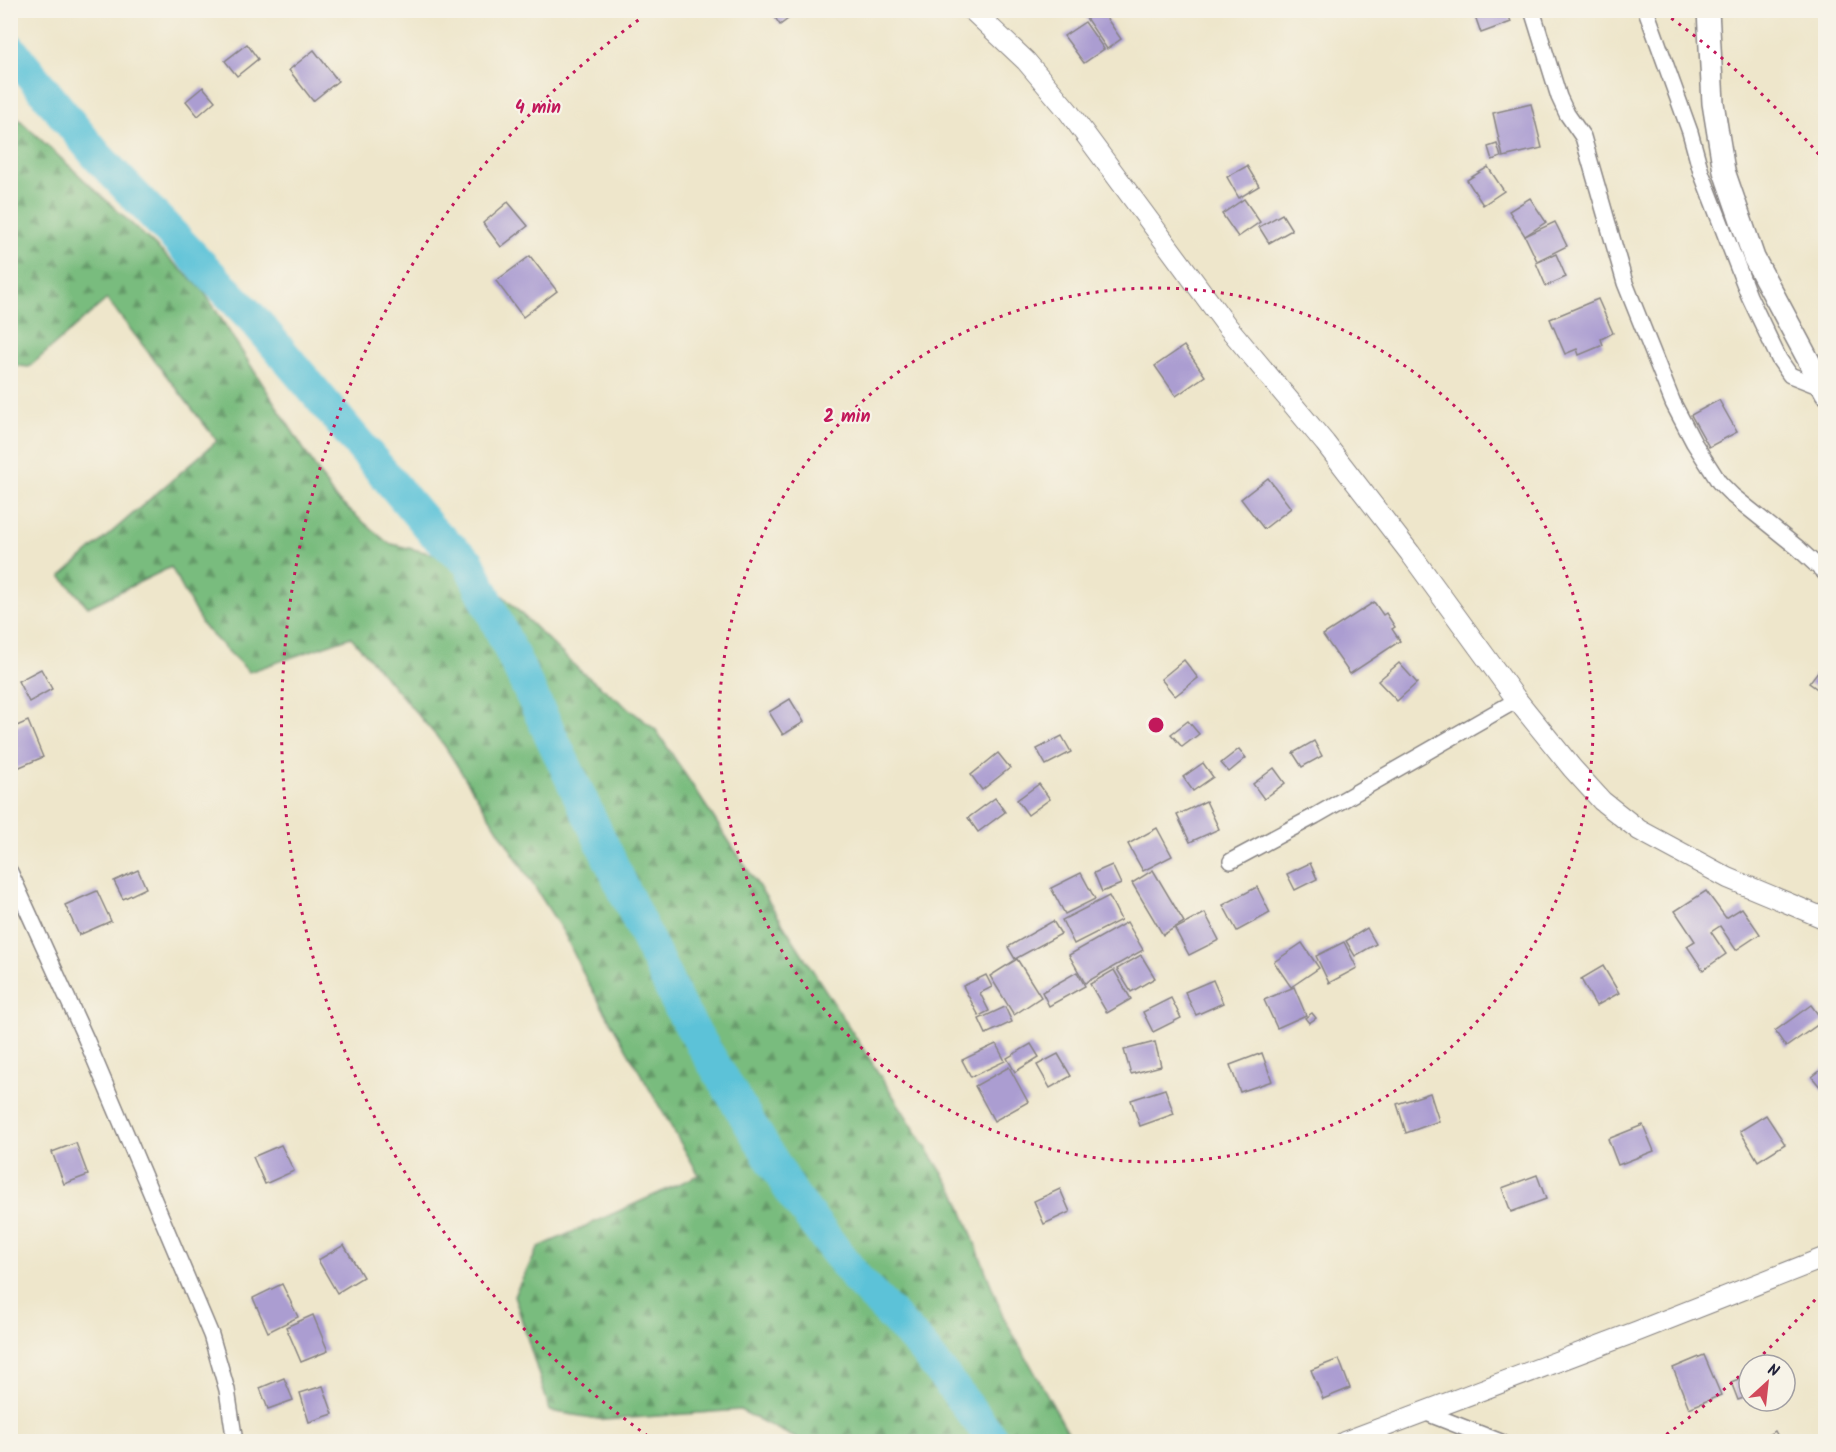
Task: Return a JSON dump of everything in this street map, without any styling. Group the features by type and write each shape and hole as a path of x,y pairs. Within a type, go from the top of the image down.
{"main road":[{"path":"1708,10 1713,103 1724,171 1754,258 1824,390"}],"street":[{"path":"972,10 1026,61 1068,111 1227,326 1325,443 1417,562 1516,700 1602,801 1639,830 1728,878 1826,919"},
{"path":"1532,10 1559,97 1582,137 1625,283 1673,403 1694,443 1719,482 1826,574"},
{"path":"1646,10 1690,132 1701,172 1749,296 1779,359 1790,375 1824,390"},
{"path":"1232,861 1516,700"},
{"path":"10,872 86,1039 211,1335 227,1390 235,1442"},
{"path":"1344,1442 1826,1257"},
{"path":"1424,1412 1501,1442"}],"green space":[{"path":"10,111 203,290 334,497 388,543 469,563 578,669 656,730 956,1194 1003,1316 1073,1441 801,1441 740,1410 604,1420 550,1411 514,1295 539,1247 699,1175 586,979 564,933 444,745 351,637 249,672 203,626 171,567 88,607 61,576 217,441 107,299 29,367 11,365"}],"building":[{"path":"770,10 800,10 780,25"},
{"path":"1097,10 1101,10 1121,39 1107,49 1086,18"},
{"path":"1473,10 1507,10 1511,22 1481,33"},
{"path":"1085,22 1104,49 1084,63 1064,36"},
{"path":"247,44 258,59 237,76 225,61"},
{"path":"314,50 338,81 313,101 289,70"},
{"path":"203,87 215,101 198,116 186,101"},
{"path":"1531,104 1542,148 1503,157 1493,113"},
{"path":"1497,144 1501,157 1492,160 1488,147"},
{"path":"1247,166 1259,186 1239,198 1227,177"},
{"path":"1488,167 1504,191 1483,205 1467,180"},
{"path":"1530,198 1546,222 1525,236 1509,211"},
{"path":"1244,199 1260,222 1238,237 1222,214"},
{"path":"508,202 528,226 501,247 483,223"},
{"path":"1282,214 1292,230 1269,243 1259,227"},
{"path":"1555,222 1567,246 1537,261 1525,236"},
{"path":"1556,254 1566,277 1546,286 1536,263"},
{"path":"530,256 557,291 523,317 496,281"},
{"path":"1598,299 1613,333 1601,339 1603,345 1579,355 1577,349 1565,354 1550,319"},
{"path":"1184,346 1205,376 1176,396 1155,366"},
{"path":"1719,400 1737,432 1709,447 1691,415"},
{"path":"1268,478 1291,508 1264,529 1241,499"},
{"path":"1374,602 1383,615 1386,613 1400,641 1350,674 1323,635"},
{"path":"1184,660 1198,678 1175,696 1161,679"},
{"path":"1826,661 1826,695 1809,683"},
{"path":"1399,663 1417,683 1397,701 1378,681"},
{"path":"41,669 52,689 29,702 18,681"},
{"path":"790,699 804,722 783,735 769,712"},
{"path":"28,721 43,757 15,769 10,758 10,729"},
{"path":"1188,721 1199,734 1182,747 1171,734"},
{"path":"1062,736 1071,752 1046,765 1037,749"},
{"path":"1314,741 1322,756 1302,767 1293,753"},
{"path":"1239,749 1246,758 1229,772 1221,763"},
{"path":"998,753 1010,768 982,790 971,775"},
{"path":"1203,763 1213,777 1193,791 1183,777"},
{"path":"1274,768 1285,783 1264,799 1253,784"},
{"path":"1039,784 1050,799 1028,815 1017,800"},
{"path":"995,798 1005,812 978,832 968,818"},
{"path":"1206,801 1219,829 1190,842 1177,815"},
{"path":"1157,828 1172,856 1143,871 1128,844"},
{"path":"1310,863 1317,879 1295,890 1287,874"},
{"path":"1112,865 1121,884 1102,892 1094,873"},
{"path":"138,870 146,888 123,899 114,881"},
{"path":"1153,870 1184,922 1163,935 1132,883"},
{"path":"1081,873 1095,899 1065,914 1051,888"},
{"path":"1257,887 1270,913 1237,931 1223,905"},
{"path":"97,891 111,921 79,935 65,905"},
{"path":"1706,891 1726,918 1742,908 1760,934 1736,950 1720,926 1711,932 1726,954 1703,970 1687,946 1695,941 1675,911"},
{"path":"1109,896 1121,920 1074,944 1062,920"},
{"path":"1205,913 1219,940 1189,955 1175,929"},
{"path":"1053,921 1061,934 1015,959 1008,947"},
{"path":"1127,922 1143,950 1085,983 1069,955"},
{"path":"1367,928 1376,944 1355,956 1346,941"},
{"path":"1344,942 1357,968 1329,983 1316,956"},
{"path":"1302,943 1319,968 1291,987 1274,962"},
{"path":"1141,955 1155,978 1131,992 1117,969"},
{"path":"1017,959 1041,997 1014,1015 990,976"},
{"path":"1603,966 1619,993 1596,1006 1581,979"},
{"path":"1114,970 1131,999 1107,1013 1090,984"},
{"path":"1077,972 1085,986 1049,1006 1042,992"},
{"path":"986,975 992,987 980,993 989,1011 979,1016 963,986"},
{"path":"1213,980 1223,1003 1196,1015 1185,992"},
{"path":"1294,987 1306,1015 1277,1028 1264,1000"},
{"path":"1171,998 1181,1018 1153,1032 1143,1012"},
{"path":"1811,1005 1823,1021 1786,1047 1775,1031"},
{"path":"1005,1007 1012,1022 986,1034 979,1019"},
{"path":"1312,1013 1316,1018 1309,1023 1305,1018"},
{"path":"1155,1042 1161,1066 1131,1074 1124,1050"},
{"path":"996,1044 1005,1061 971,1077 962,1060"},
{"path":"1031,1044 1039,1057 1015,1072 1007,1058"},
{"path":"1262,1053 1272,1081 1240,1092 1230,1065"},
{"path":"1058,1054 1071,1076 1050,1088 1037,1065"},
{"path":"1826,1066 1826,1094 1812,1077"},
{"path":"1009,1067 1028,1102 994,1121 975,1086"},
{"path":"1165,1089 1174,1114 1140,1126 1131,1100"},
{"path":"1430,1093 1439,1121 1406,1133 1397,1104"},
{"path":"1766,1115 1785,1144 1758,1161 1740,1131"},
{"path":"1643,1125 1654,1151 1618,1165 1608,1139"},
{"path":"76,1143 88,1175 64,1184 52,1152"},
{"path":"281,1145 294,1171 265,1184 253,1157"},
{"path":"1537,1175 1546,1199 1511,1212 1502,1188"},
{"path":"1060,1189 1070,1212 1044,1224 1034,1201"},
{"path":"344,1245 363,1277 337,1293 318,1260"},
{"path":"282,1284 298,1317 268,1332 253,1298"},
{"path":"313,1315 328,1351 301,1362 286,1327"},
{"path":"1704,1355 1721,1395 1689,1408 1673,1368"},
{"path":"1339,1359 1350,1388 1323,1399 1311,1370"},
{"path":"284,1378 293,1400 268,1409 260,1388"},
{"path":"1737,1380 1737,1397 1731,1382"},
{"path":"323,1386 333,1414 309,1422 300,1393"},
{"path":"1775,1431 1781,1442 1755,1442"}],"waterway":[{"path":"10,49 97,156 256,322 433,532 469,563 680,1008 793,1195 857,1279 919,1344 995,1442"}]}
